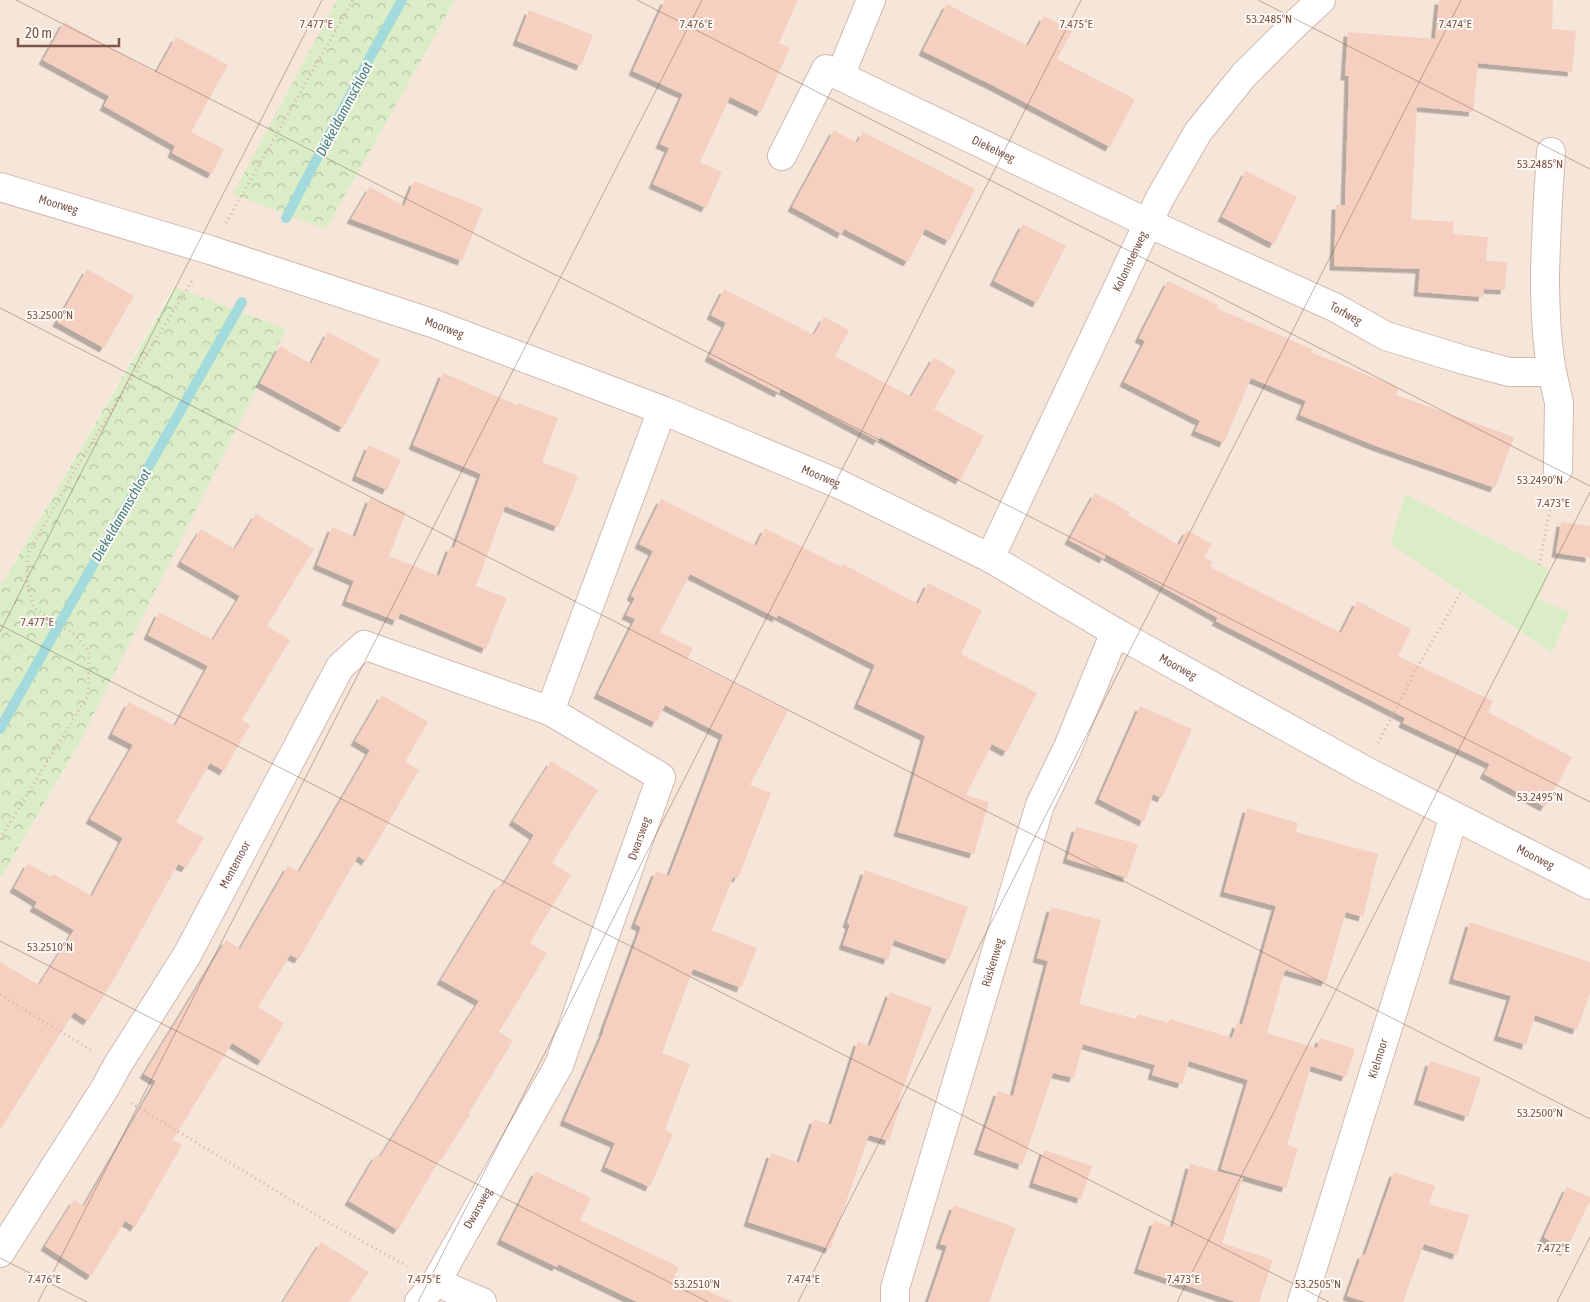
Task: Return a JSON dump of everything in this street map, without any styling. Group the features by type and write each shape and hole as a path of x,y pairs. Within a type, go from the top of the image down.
{"street":[{"path":"840,76 871,0"},
{"name":"Kolonistenweg","path":"990,558 1160,198 1198,132 1244,75 1321,0"},
{"name":"Diekelweg","path":"782,156 826,69 1148,223"},
{"path":"1551,152 1546,237 1545,308 1548,352 1559,403 1558,470"},
{"name":"Moorweg","path":"0,187 210,250 432,323 662,410 839,484 990,558 1115,632 1364,770 1590,885"},
{"name":"Torfweg","path":"1148,223 1334,307 1386,336 1509,372 1552,372"},
{"path":"550,711 662,410"},
{"name":"Rüskenweg","path":"895,1302 894,1288 1040,805 1068,747 1115,632"},
{"name":"Mentemoor","path":"0,1253 187,955 340,667 364,645 550,711"},
{"name":"Dwarsweg","path":"428,1292 559,1065 661,777 550,711"},
{"name":"Kielmoor","path":"1302,1302 1454,816"},
{"path":"428,1292 482,1302"}],"path":[{"path":"0,838 88,695 89,652 75,635 34,608 27,582 28,554 75,470 210,250 353,0"},
{"path":"1538,565 1558,470"},
{"path":"1364,770 1418,666 1461,592"},
{"path":"0,994 111,1077 326,1221 428,1292"}],"shaded area":[{"path":"0,0 1590,0 1590,1302 0,1302 0,879 80,742 174,287 0,587"}],"green space":[{"path":"337,0 455,0 326,229 233,194"},
{"path":"175,287 286,329 80,742 0,879 0,587"},
{"path":"1405,494 1550,570 1538,599 1569,612 1552,653 1391,544"}],"building":[{"path":"665,0 798,0 779,43 790,48 761,112 730,97 700,162 722,172 706,208 653,184 669,148 660,144 683,94 633,71"},
{"path":"1439,0 1553,0 1552,29 1576,31 1572,72 1478,63 1473,112 1417,107 1411,219 1454,222 1453,234 1488,237 1486,261 1507,262 1505,290 1484,289 1483,297 1418,292 1420,269 1334,266 1336,205 1345,205 1349,76 1345,76 1348,32 1435,39"},
{"path":"947,4 1028,46 1044,16 1072,31 1057,59 1135,99 1110,147 923,51"},
{"path":"529,10 593,35 581,66 517,41"},
{"path":"64,22 156,73 176,37 228,65 191,132 224,149 212,174 172,153 175,146 104,106 109,96 43,60"},
{"path":"834,130 857,143 863,132 975,189 949,241 925,229 908,262 844,229 842,234 792,207"},
{"path":"1246,171 1297,197 1274,244 1222,217"},
{"path":"414,181 483,208 462,261 351,219 370,187 404,206"},
{"path":"1023,224 1066,246 1037,303 994,281"},
{"path":"87,269 134,296 104,348 57,322"},
{"path":"1168,281 1218,305 1216,308 1312,349 1311,352 1399,388 1396,395 1514,437 1495,488 1376,446 1300,415 1306,401 1251,378 1224,443 1195,431 1200,421 1124,382 1145,341 1139,338"},
{"path":"724,289 814,335 824,317 849,330 835,356 911,397 934,357 956,371 934,409 984,436 960,480 880,437 878,441 781,389 779,393 709,357 726,323 711,315"},
{"path":"328,332 380,360 343,428 260,383 280,346 311,364"},
{"path":"443,373 517,405 518,403 558,418 542,462 578,476 558,527 505,506 476,586 507,598 486,649 400,613 397,621 346,601 354,581 317,565 332,527 355,537 370,498 406,512 389,556 439,576 450,547 454,548 481,474 413,445"},
{"path":"369,445 401,460 387,490 356,476"},
{"path":"1095,493 1130,512 1128,515 1179,545 1187,530 1212,544 1204,557 1213,562 1210,567 1341,633 1357,601 1411,629 1398,656 1493,701 1488,712 1572,757 1545,807 1484,774 1490,764 1403,723 1405,718 1216,621 1218,618 1106,555 1104,559 1069,540"},
{"path":"661,499 756,546 765,528 841,567 843,564 918,604 928,583 982,610 961,654 1037,693 1007,752 992,744 966,795 989,802 974,854 898,832 925,736 858,704 875,665 778,615 777,618 690,574 660,632 693,648 687,660 788,711 750,785 771,793 738,878 733,877 712,930 757,948 741,988 693,969 662,1053 690,1064 665,1130 673,1134 650,1187 605,1167 615,1143 564,1121 604,1031 641,927 635,924 656,871 669,876 723,735 665,705 656,723 598,694 635,619 626,615 635,598 631,596 653,551 639,544"},
{"path":"256,514 314,549 267,626 290,640 242,720 250,725 224,771 210,763 176,822 204,838 186,868 178,864 116,976 88,1021 74,1012 0,1130 0,962 39,985 74,930 34,907 37,902 14,888 28,863 51,877 53,874 92,896 123,838 90,819 133,745 112,734 129,702 175,726 208,666 148,635 159,612 213,640 240,596 181,562 201,529 235,549"},
{"path":"1561,522 1590,526 1590,558 1556,553"},
{"path":"382,695 428,722 405,762 419,770 366,861 358,856 299,959 290,955 258,1007 284,1023 262,1061 232,1043 173,1140 182,1145 135,1227 125,1221 91,1276 45,1246 74,1200 84,1206 156,1081 144,1074 226,940 240,949 288,866 299,872 370,750 355,741"},
{"path":"1140,706 1192,729 1162,798 1153,794 1144,822 1099,799"},
{"path":"551,761 598,790 552,863 571,875 530,943 547,953 499,1032 513,1041 468,1114 470,1115 440,1159 398,1230 349,1201 376,1155 380,1157 479,1001 441,980 499,885 502,887 534,835 513,821"},
{"path":"1247,808 1298,823 1296,832 1378,854 1363,917 1346,912 1326,982 1285,970 1267,1033 1317,1048 1320,1038 1355,1049 1346,1077 1311,1066 1287,1145 1298,1148 1286,1188 1221,1169 1248,1080 1189,1061 1182,1084 1152,1075 1155,1065 1083,1044 1074,1078 1053,1073 1022,1165 978,1150 998,1091 1013,1096 1048,961 1037,958 1051,907 1101,920 1079,1004 1136,1019 1138,1014 1168,1023 1170,1019 1232,1038 1237,1023 1242,1025 1276,906 1224,892"},
{"path":"1076,827 1138,844 1127,878 1067,859"},
{"path":"865,870 968,907 949,960 894,940 888,960 843,945 850,925 847,923"},
{"path":"1470,922 1590,962 1590,993 1577,1030 1535,1015 1526,1045 1498,1036 1511,996 1453,979"},
{"path":"890,992 932,1008 898,1102 901,1103 889,1141 869,1135 830,1249 748,1222 771,1153 799,1163 814,1119 831,1125 858,1041 870,1046"},
{"path":"1430,1061 1481,1078 1468,1117 1418,1100"},
{"path":"1044,1150 1092,1166 1081,1199 1033,1183"},
{"path":"1190,1164 1243,1178 1222,1243 1273,1260 1259,1302 1236,1302 1138,1269 1154,1221 1173,1227"},
{"path":"536,1171 591,1198 580,1220 679,1267 674,1276 733,1302 637,1302 558,1264 557,1267 501,1240"},
{"path":"1394,1172 1435,1186 1429,1204 1469,1215 1457,1255 1424,1244 1403,1302 1366,1302 1347,1296 1362,1254 1365,1255"},
{"path":"1567,1187 1590,1197 1590,1201 1565,1252 1544,1237"},
{"path":"954,1205 1016,1228 989,1302 928,1302 947,1246 940,1244"},
{"path":"321,1242 369,1272 349,1302 283,1302"}],"waterway":[{"name":"Diekeldammschloot","path":"286,218 402,0"},
{"name":"Diekeldammschloot","path":"0,729 242,302"}]}
